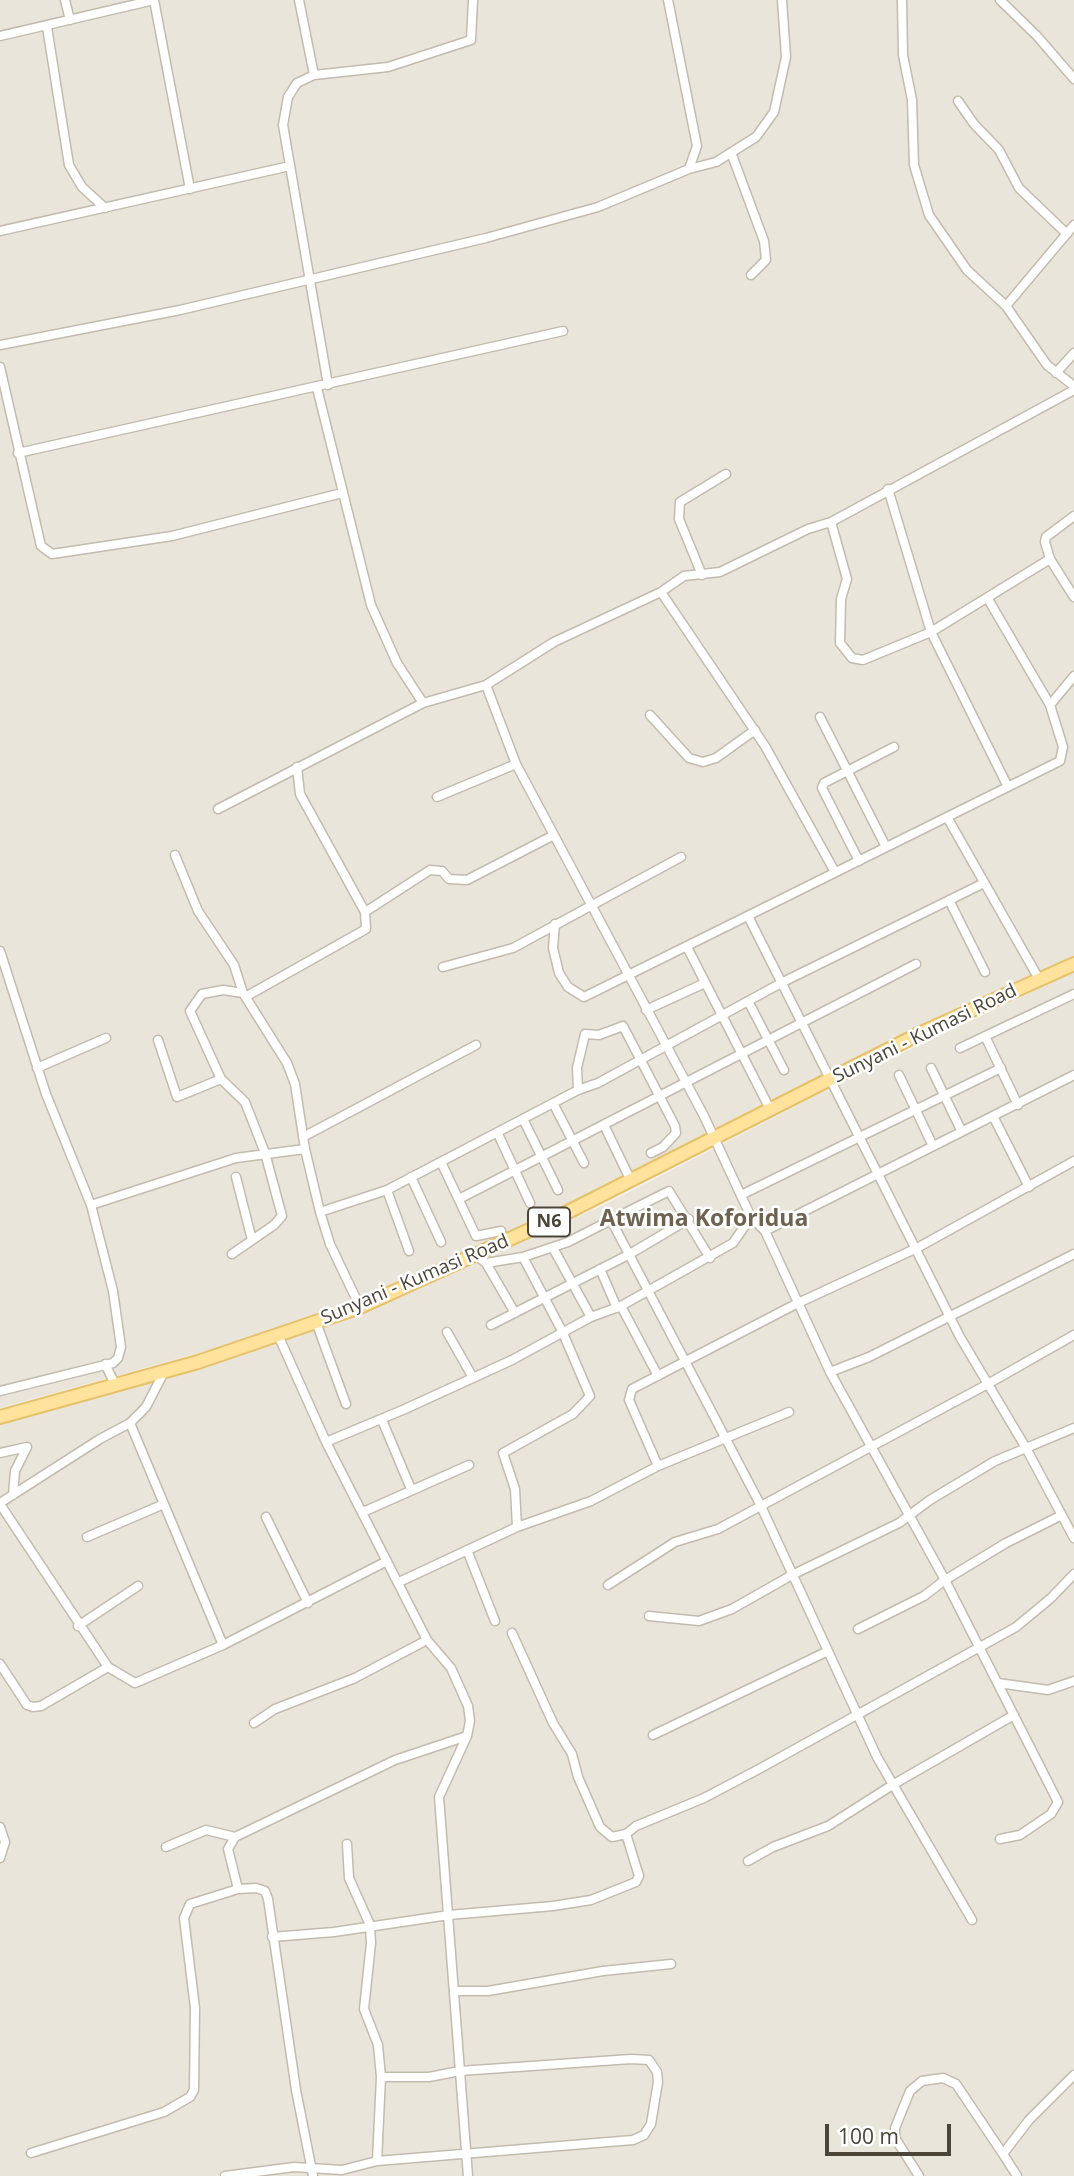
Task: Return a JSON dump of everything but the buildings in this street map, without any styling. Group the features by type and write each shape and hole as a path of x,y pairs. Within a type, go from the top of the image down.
{"main road":[{"name":"Sunyani - Kumasi Road","path":"0,1417 164,1372 278,1335 360,1307 481,1259 930,1028 1074,964"}],"street":[{"path":"65,0 70,20"},
{"path":"0,36 154,0 190,189"},
{"path":"299,0 314,75"},
{"path":"328,385 283,125 286,102 297,83 314,75 388,67 471,40 473,0"},
{"path":"668,0 697,146 689,169"},
{"path":"0,345 180,310 439,250 598,207 689,169 732,155 757,137 778,101 786,57 782,0"},
{"path":"218,809 297,767 364,736 423,703 486,685 554,642 661,592 684,576 720,572 808,529 831,522 1074,388 1056,373 1006,306 967,270 929,215 913,161 911,95 903,55 902,0"},
{"path":"1000,0 1038,36 1074,79"},
{"path":"47,27 69,166 82,187 105,208"},
{"path":"957,101 999,150 1019,188 1067,234"},
{"path":"732,155 764,242 766,260 751,275"},
{"path":"0,231 290,166"},
{"path":"1006,306 1074,225"},
{"path":"18,453 563,331"},
{"path":"1056,373 1074,353"},
{"path":"0,367 41,546 52,554 172,536 342,493"},
{"path":"317,388 371,605 397,663 423,703"},
{"path":"702,575 679,519 680,502 726,474"},
{"path":"888,489 931,632 1008,787"},
{"path":"1074,516 1046,537 1049,559 1074,596"},
{"path":"831,522 847,579 839,631 845,653 863,660 931,632 1049,559"},
{"path":"661,592 755,730 835,872"},
{"path":"555,924 553,948 559,973 568,987 584,997 1060,761 1063,747 1050,705 988,598"},
{"path":"1050,705 1074,676"},
{"path":"486,685 516,764 714,1137 751,1217 765,1231 830,1372 945,1580 1058,1802 1051,1814 1020,1835 1000,1839"},
{"path":"650,715 689,758 703,762 716,758 755,730"},
{"path":"820,717 886,847"},
{"path":"859,860 822,793 824,783 894,747"},
{"path":"437,797 516,764"},
{"path":"232,1254 281,1219 265,1153 245,1102 221,1079 190,1011 191,1006 202,994 211,991 245,994 362,933 367,923 365,912 300,794 297,767"},
{"path":"947,817 1039,979"},
{"path":"365,912 430,870 442,871 449,879 467,880 554,835"},
{"path":"175,855 198,911 234,965 245,994 281,1049 291,1073 320,1212 330,1244 360,1307"},
{"path":"443,967 513,948 681,857"},
{"path":"320,1212 387,1190 641,1060 783,982 984,883"},
{"path":"948,900 985,972"},
{"path":"748,916 986,1385 1026,1448 1074,1538"},
{"path":"687,947 769,1110"},
{"path":"0,951 37,1068 91,1205 113,1291 121,1347 118,1358 106,1364 0,1391"},
{"path":"458,1199 686,1085 916,964"},
{"path":"646,1010 705,983"},
{"path":"960,1048 1074,994"},
{"path":"748,1001 784,1070"},
{"path":"578,1090 577,1068 586,1033 599,1035 623,1026 676,1133 663,1147 651,1153"},
{"path":"985,1036 1018,1105"},
{"path":"37,1068 106,1038"},
{"path":"158,1040 177,1097 221,1079"},
{"path":"303,1137 476,1045"},
{"path":"931,1068 961,1130"},
{"path":"741,1195 859,1135 1001,1068"},
{"path":"765,1231 932,1144 1018,1105 1074,1074"},
{"path":"899,1075 932,1144"},
{"path":"554,1105 584,1163"},
{"path":"993,1116 1028,1187"},
{"path":"524,1121 558,1190"},
{"path":"604,1125 631,1181"},
{"path":"498,1134 530,1203"},
{"path":"91,1205 198,1169 265,1153 305,1149"},
{"path":"658,1466 629,1393 799,1303 917,1248 1074,1161"},
{"path":"441,1162 476,1236 501,1231"},
{"path":"236,1177 252,1240"},
{"path":"411,1177 441,1242"},
{"path":"387,1190 409,1251"},
{"path":"515,1313 481,1259 523,1257 553,1248 667,1191 672,1193 689,1219 710,1258"},
{"path":"326,1442 382,1420 472,1376 512,1360 591,1317 619,1307 733,1243 751,1217"},
{"path":"491,1325 628,1255 689,1219"},
{"path":"611,1220 645,1290 760,1504 856,1714 972,1920"},
{"path":"553,1248 591,1317"},
{"path":"830,1372 869,1357 1074,1254"},
{"path":"517,1527 515,1489 503,1453 572,1414 589,1399 562,1331 523,1257"},
{"path":"600,1269 658,1376"},
{"path":"316,1322 346,1404"},
{"path":"447,1332 472,1376"},
{"path":"278,1335 326,1442 427,1640 451,1668 465,1698 470,1721 467,1736 439,1797 468,2176"},
{"path":"608,1585 675,1542 718,1529 1074,1335"},
{"path":"106,1364 115,1384"},
{"path":"164,1372 146,1407 130,1423 100,1439 0,1504 78,1626 108,1667 135,1683 223,1646 387,1561"},
{"path":"399,1582 517,1527 591,1501 658,1466 789,1412"},
{"path":"382,1420 411,1489"},
{"path":"130,1423 223,1646"},
{"path":"649,1616 699,1621 751,1600 792,1575 909,1516 968,1476 1074,1428"},
{"path":"0,1453 27,1447 15,1471 13,1495"},
{"path":"363,1511 468,1465"},
{"path":"87,1537 164,1504"},
{"path":"858,1629 924,1596 945,1580 1060,1516"},
{"path":"266,1517 307,1603"},
{"path":"467,1550 495,1621"},
{"path":"512,1633 553,1723 572,1754 578,1777 600,1826 612,1837 626,1834 636,1826 704,1798 750,1774 1027,1620 1074,1574"},
{"path":"78,1626 138,1587"},
{"path":"254,1723 275,1709 355,1678 427,1640"},
{"path":"653,1735 828,1651"},
{"path":"0,1664 27,1705 33,1707 41,1706 108,1667"},
{"path":"998,1683 1048,1690 1074,1681"},
{"path":"748,1861 773,1847 828,1826 894,1784 1014,1715"},
{"path":"238,1889 228,1849 235,1837 395,1760 467,1736"},
{"path":"0,1827 5,1842 0,1858"},
{"path":"166,1847 206,1830 235,1837"},
{"path":"272,1937 449,1914 553,1906 592,1900 636,1882 637,1867 626,1834"},
{"path":"347,1844 349,1878 370,1926 371,1943 364,2009 378,2045 381,2077 377,2161"},
{"path":"31,2154 164,2112 190,2097 194,2090 195,2008 184,1918 190,1904 238,1889 256,1888 265,1891 296,2090 313,2172"},
{"path":"455,1991 488,1991 603,1971 671,1964"},
{"path":"225,2176 294,2167 313,2172 342,2170 377,2161 634,2140 645,2135 651,2124 658,2082 657,2072 649,2060 631,2059 460,2071 429,2077 381,2077"},
{"path":"1003,2154 1029,2120 1074,2075"},
{"path":"919,2176 902,2152 895,2138 895,2128 909,2091 922,2081 943,2078 956,2084 1017,2176"}],"shaded area":[{"path":"0,0 1074,0 1074,960 903,1035 526,1230 398,1284 271,1333 0,1408"},
{"path":"1074,972 1074,2176 0,2176 0,1424 173,1376 375,1308 606,1204 860,1073"}],"district":[{"name":"Atwima Koforidua","path":"704,1219"}]}
